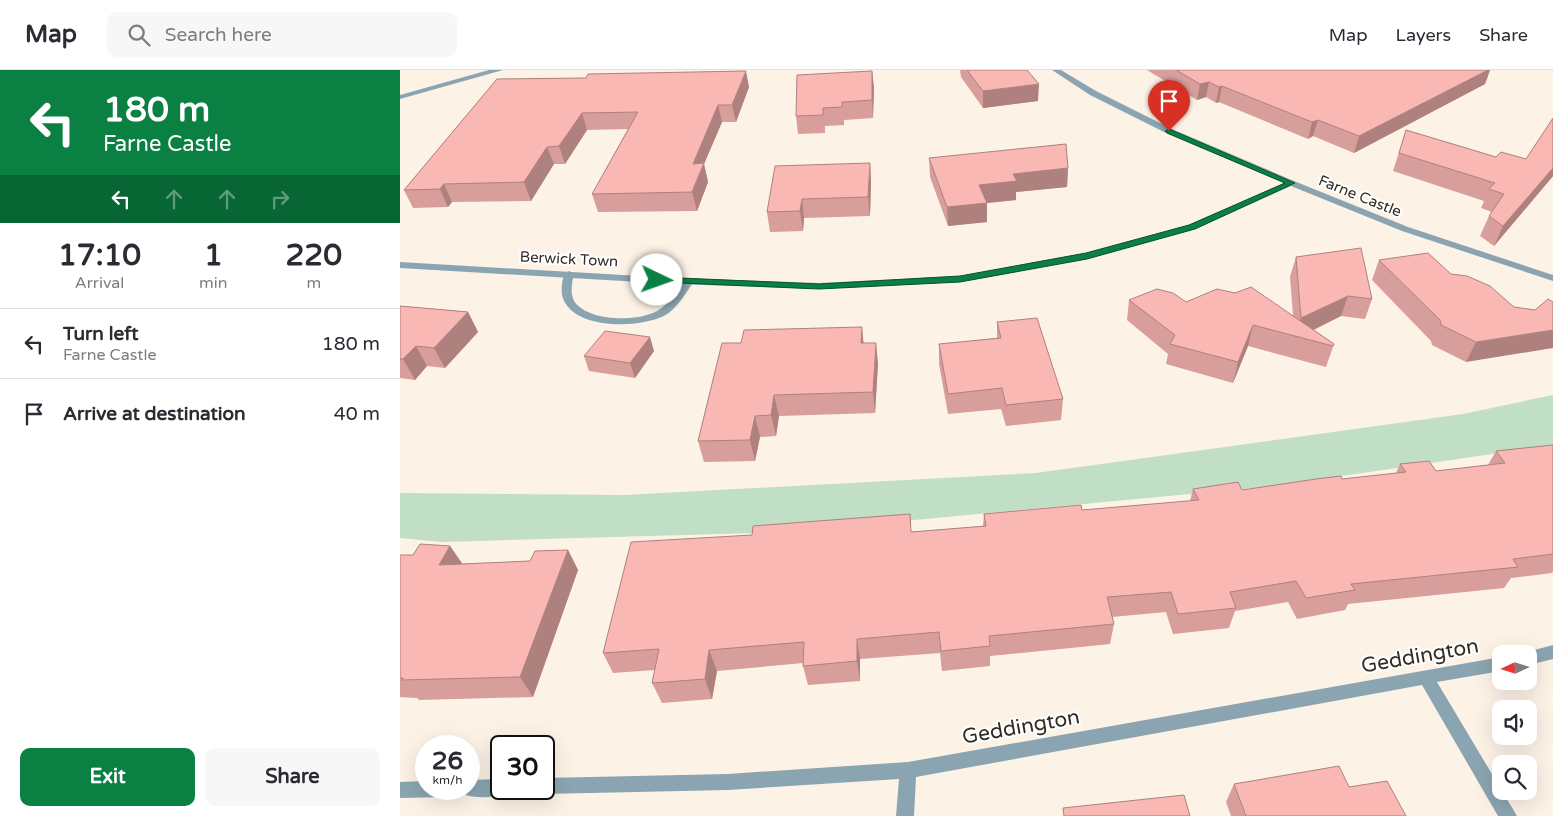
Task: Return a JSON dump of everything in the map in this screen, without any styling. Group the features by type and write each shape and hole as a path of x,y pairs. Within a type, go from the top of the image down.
{"street":[{"path":"400,97 470,76 499,70"},
{"name":"Farne Castle","path":"1056,70 1093,93 1169,131 1291,183 1405,229 1553,278"},
{"name":"Berwick Town","path":"400,265 689,281 819,286 960,279 1087,256 1192,227 1291,183"},
{"path":"569,274 566,292 568,300 574,307 593,317 616,321 643,320 664,311 689,281"},
{"path":"1538,656 1553,652"},
{"name":"Geddington","path":"555,786 728,782 908,770 1492,666"},
{"path":"1426,678 1508,816"},
{"path":"905,816 908,770"},
{"path":"400,790 415,790"}],"green space":[{"path":"1553,395 1553,445 1274,486 787,532 443,542 400,538 400,493 625,495 1036,473 1463,414"}],"building":[{"path":"967,70 1027,70 1039,84 983,91"},
{"path":"1176,70 1488,70 1359,136 1318,120 1312,122 1222,86 1219,87 1209,82 1200,84"},
{"path":"746,71 732,105 718,105 693,164 704,163 692,192 592,194 638,112 582,113 559,146 547,147 524,182 444,184 440,189 404,190 497,79 586,78 588,74"},
{"path":"872,71 872,100 842,102 842,107 823,108 823,115 796,116 797,75"},
{"path":"1553,118 1553,168 1503,226 1489,216 1504,194 1489,189 1495,183 1399,153 1406,130 1496,157 1501,152 1526,159"},
{"path":"1066,144 1068,168 1013,174 1017,181 979,185 987,203 947,207 929,158"},
{"path":"870,163 868,197 802,199 800,211 767,212 775,166"},
{"path":"1361,248 1372,299 1348,296 1301,318 1296,257"},
{"path":"1428,253 1451,274 1467,276 1490,286 1514,307 1535,310 1548,299 1553,302 1553,330 1476,342 1441,325 1440,320 1379,260"},
{"path":"1251,287 1334,344 1333,346 1253,325 1238,362 1170,344 1175,335 1129,300 1157,289 1173,293 1186,302 1217,289 1235,293"},
{"path":"400,306 468,312 434,348 416,346 403,359 400,359"},
{"path":"1037,318 1063,399 1006,405 1002,388 948,394 939,344 1001,338 997,322"},
{"path":"862,327 861,343 876,343 873,392 774,395 771,415 755,416 750,440 698,441 722,343 741,343 744,330"},
{"path":"605,331 650,337 630,363 584,356"},
{"path":"1553,445 1553,554 1513,559 1518,567 1351,584 1355,590 1306,598 1296,581 1230,592 1236,608 1178,614 1171,592 1107,597 1114,624 989,636 990,646 941,651 939,632 857,639 857,661 803,666 804,642 709,650 705,679 652,683 659,649 603,653 631,542 752,535 753,526 910,514 911,532 986,526 984,514 1081,505 1082,510 1199,500 1193,489 1238,482 1242,490 1341,476 1342,479 1406,472 1400,464 1429,461 1436,471 1505,463 1496,451"},
{"path":"420,544 450,546 439,565 530,561 535,551 568,550 520,677 402,680 403,678 400,678 400,555 413,555"},
{"path":"1339,766 1349,787 1387,781 1406,816 1246,816 1234,784"},
{"path":"1184,795 1190,816 1064,816 1063,808"}],"route":[{"path":"657,280 819,286 960,279 1087,256 1192,227 1291,183 1169,131"}]}
